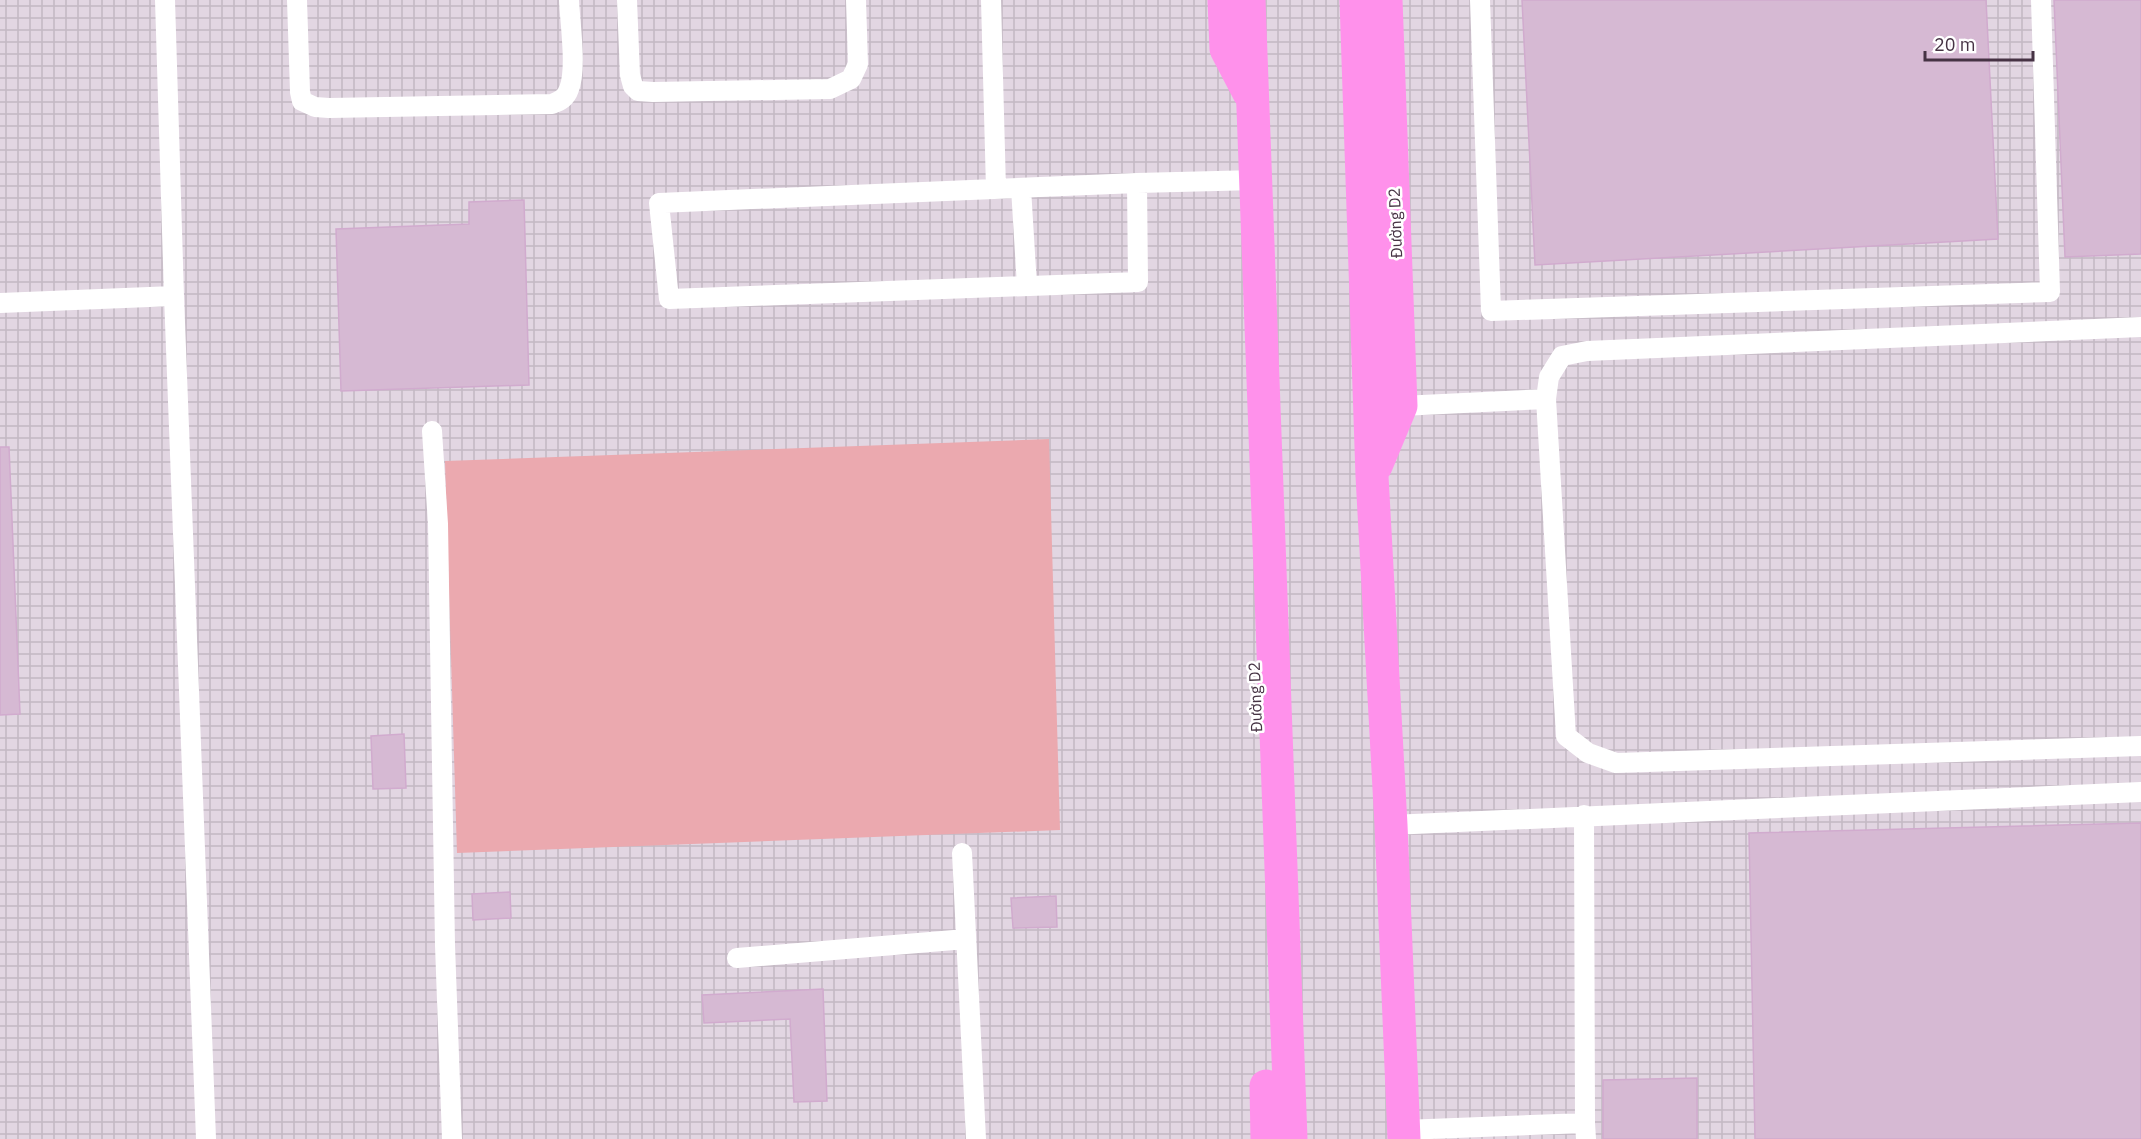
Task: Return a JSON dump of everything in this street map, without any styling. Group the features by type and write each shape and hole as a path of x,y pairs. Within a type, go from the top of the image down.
{"main road":[{"name":"Đường D2","path":"1224,0 1226,49 1254,103"},
{"name":"Đường D2","path":"1250,0 1291,1139"},
{"name":"Đường D2","path":"1356,0 1372,476 1391,825 1404,1134"},
{"name":"Đường D2","path":"1372,476 1401,406 1386,0"},
{"name":"Đường D2","path":"1260,257 1241,313 1263,927 1267,1139"}],"lane":[{"path":"165,0 206,1139"},
{"path":"297,0 302,101 315,107 329,108 552,104 563,100 569,89 572,72 569,0"},
{"path":"627,0 630,75 633,86 638,91 653,92 830,88 851,79 858,64 856,0"},
{"path":"991,0 996,189"},
{"path":"1480,0 1491,311 2050,292 2041,0"},
{"path":"1137,183 1138,282 669,299 659,203 1137,183 1257,180"},
{"path":"1021,188 1027,286"},
{"path":"0,303 174,296"},
{"path":"2141,327 1587,351 1562,357 1549,377 1546,399 1566,736 1588,753 1617,763 2141,746"},
{"path":"1401,406 1546,399"},
{"path":"432,431 438,524 445,945 452,1139"},
{"path":"1391,825 2141,792"},
{"path":"1404,1134 1586,1131 1584,815"},
{"path":"962,853 976,1139"},
{"path":"737,958 966,939"}],"shaded area":[{"path":"0,0 2141,0 2141,1139 0,1139"},
{"path":"1049,439 1060,830 457,853 445,461"}],"building":[{"path":"1522,0 1986,0 1998,239 1535,265"},
{"path":"2054,0 2141,0 2141,254 2065,257"},
{"path":"524,200 529,385 341,391 336,229 469,224 469,202"},
{"path":"0,447 9,447 20,714 0,715"},
{"path":"404,734 406,788 373,789 371,736"},
{"path":"2141,823 2141,1139 1755,1139 1749,833"},
{"path":"510,892 511,918 473,920 472,894"},
{"path":"1056,896 1057,927 1013,928 1011,898"},
{"path":"823,989 827,1101 794,1102 790,1019 704,1023 702,995"},
{"path":"1697,1078 1697,1139 1603,1139 1603,1080"}]}
